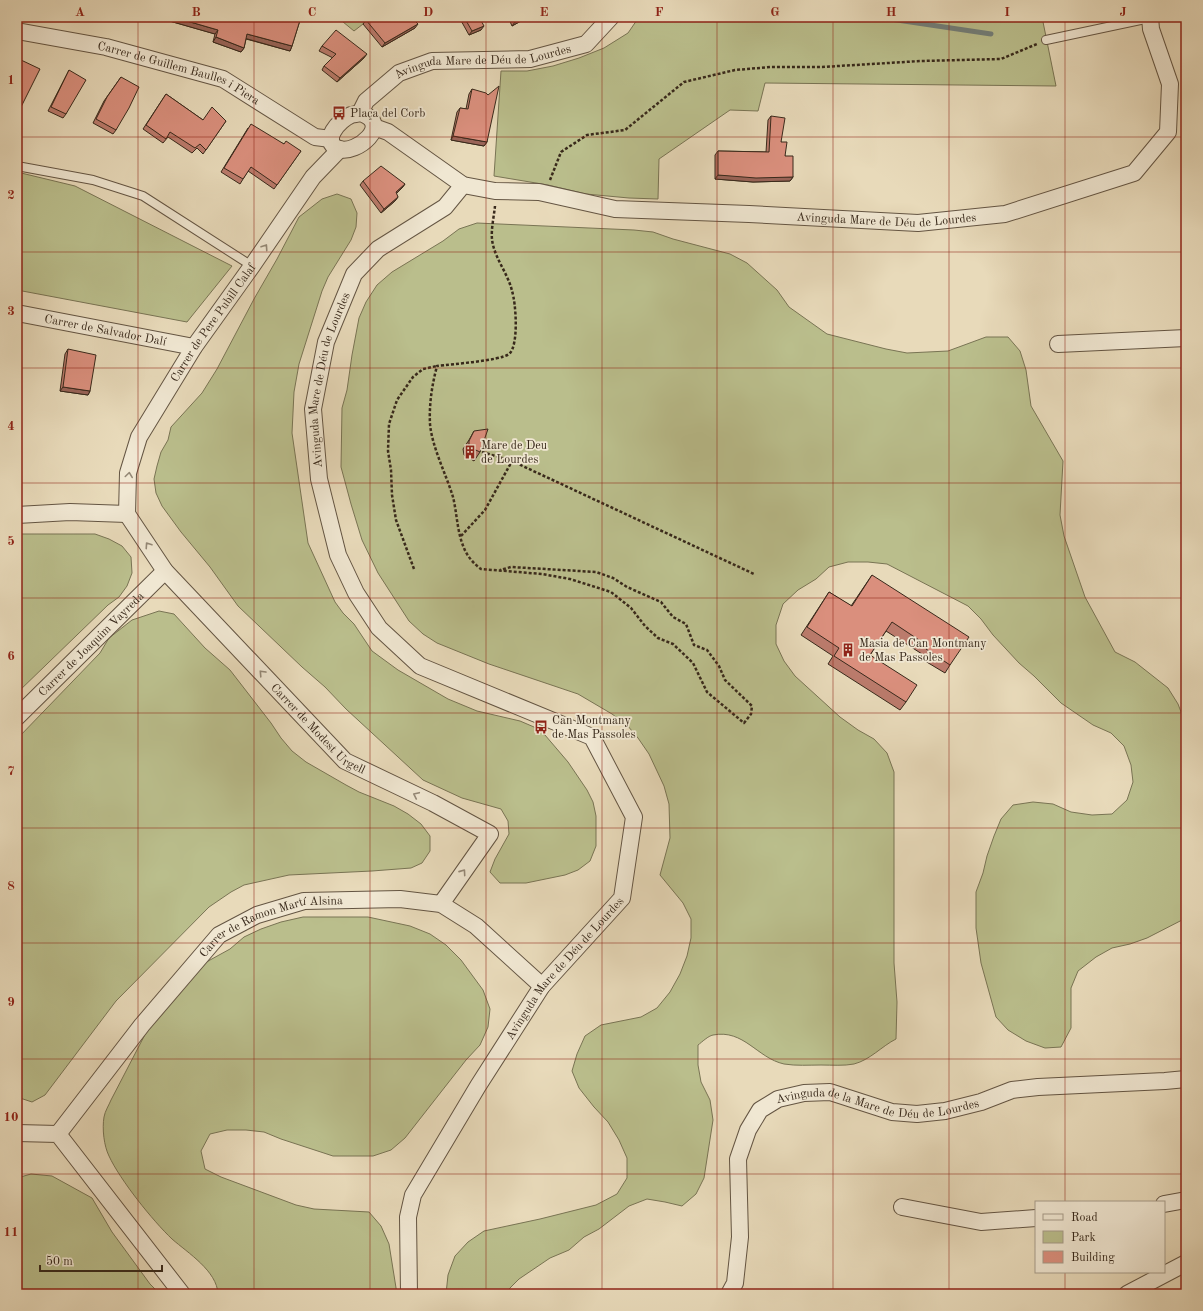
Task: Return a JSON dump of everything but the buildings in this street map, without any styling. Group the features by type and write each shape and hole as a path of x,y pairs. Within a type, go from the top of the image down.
{"street":[{"name":"Avinguda Mare de Déu de Lourdes","path":"360,113 366,101 399,73 405,70 432,61 530,59 586,44 611,17"},
{"name":"Avinguda Mare de Déu de Lourdes","path":"374,128 388,132 463,185 495,191 544,193 615,209 918,222 1005,214 1134,173 1168,132 1170,84 1151,29 1150,18"},
{"name":"Carrer de Guillem Baulles i Piera","path":"17,31 106,47 223,79 315,137 335,144"},
{"path":"360,113 367,115 372,121 374,128 368,139 349,149 335,144 332,132 337,125 352,114 360,113"},
{"name":"Carrer de Pere Pubill Calaf","path":"127,514 128,473 139,437 194,347 252,266 335,144"},
{"name":"Avinguda Mare de Déu de Lourdes","path":"409,1294 408,1217 413,1195 478,1086 542,986 622,898 634,817 592,737 420,666 379,628 356,593 338,555 319,479 313,409 326,342 354,274 378,249 445,207 463,185"},
{"name":"Carrer de Salvador Dalí","path":"17,313 194,347"},
{"path":"1058,344 1186,338"},
{"path":"17,515 70,512 127,514"},
{"name":"Carrer de Modest Urgell","path":"127,514 165,571 345,761 433,803 490,834 440,904"},
{"name":"Carrer de Joaquim Vayreda","path":"17,718 165,571"},
{"name":"Carrer de Ramon Martí Alsina","path":"58,1134 142,1025 219,935 256,915 304,900 400,899 440,904 476,926 542,986"},
{"name":"Avinguda de la Mare de Déu de Lourdes","path":"729,1294 735,1283 740,1237 738,1158 748,1130 760,1110 778,1099 804,1093 830,1092 892,1112 917,1114 945,1111 981,1102 1012,1090 1038,1087 1186,1079"},
{"path":"17,1133 58,1134 182,1294"},
{"path":"1165,1204 1186,1200"},
{"path":"902,1207 981,1222 1035,1218"},
{"path":"1127,1294 1186,1263"}],"lane":[{"path":"1046,40 1150,18"},
{"path":"17,166 94,180 143,196 252,266"}],"path":[{"path":"544,193 561,152 587,135 625,130 684,82 735,70 771,67 822,67 921,61 1001,59 1046,40"},
{"path":"414,569 396,520 388,451 389,424 396,400 413,377 423,369 499,358 510,353 515,345 516,325 512,291 498,258 492,239 495,191"},
{"path":"437,366 433,382 430,408 430,426 436,450 453,496 464,548 474,563 481,568 500,570 542,574 570,579 611,592 631,608 644,626 658,638 673,644 693,663 708,692 744,723 751,714 752,706 725,680 719,666 707,650 694,645 686,624 674,617 661,602 627,588 613,578 596,572 511,567 500,570"},
{"path":"482,452 512,461 754,574"},
{"path":"461,536 485,510 512,461"}],"green space":[{"path":"337,17 372,17 354,31"},
{"path":"639,17 1042,17 1056,86 765,83 758,111 730,110 659,159 658,199 586,194 548,185 494,176 501,71 527,71 553,66 579,58 604,48 628,33"},
{"path":"17,172 75,186 232,266 187,322 17,290"},
{"path":"337,194 351,199 357,213 356,227 351,240 328,277 322,291 299,364 294,392 292,433 308,543 335,602 354,624 372,651 398,670 448,699 477,711 520,721 534,727 545,735 568,762 587,790 593,802 596,816 596,846 590,861 578,870 565,875 526,883 500,883 490,872 495,859 509,834 508,821 501,809 462,798 423,780 238,606 210,567 162,506 156,493 154,479 161,452 168,440 171,427 202,393 217,369 299,217 322,199"},
{"path":"477,223 653,232 673,239 730,254 747,263 777,290 789,307 827,334 886,349 907,353 948,351 986,337 1008,337 1020,351 1026,370 1031,406 1063,461 1060,515 1064,536 1085,597 1115,652 1135,662 1168,688 1178,704 1186,725 1186,918 1147,938 1112,948 1096,957 1078,971 1071,988 1071,1028 1061,1047 1045,1048 1026,1041 1008,1030 996,1017 981,963 976,928 976,892 994,836 1001,819 1013,805 1033,802 1053,804 1071,812 1092,815 1112,814 1127,800 1133,782 1131,765 1124,746 1111,733 1093,725 1061,703 1019,663 968,606 887,564 848,562 829,567 816,579 798,590 783,604 776,625 776,644 784,661 795,676 840,717 874,739 887,753 894,772 894,963 897,1002 896,1039 871,1056 854,1064 798,1065 784,1064 774,1061 742,1040 733,1036 724,1034 709,1037 698,1045 698,1065 701,1082 710,1100 713,1120 704,1178 696,1194 682,1206 647,1199 629,1206 599,1229 584,1237 569,1250 550,1258 519,1279 504,1294 446,1294 448,1275 455,1256 468,1242 484,1231 596,1205 617,1194 627,1178 627,1158 619,1140 608,1122 579,1088 572,1071 577,1054 585,1036 601,1025 641,1017 657,1008 670,992 680,974 687,956 691,938 691,919 683,903 660,875 670,838 669,804 664,786 657,771 649,754 638,738 627,725 612,714 578,694 489,664 437,643 423,634 409,621 378,573 362,540 351,504 341,467 342,408 347,390 359,318 366,302 377,285 392,272 443,241 459,229"},
{"path":"17,534 95,534 122,546 131,557 132,573 127,586 119,597 108,605 17,693"},
{"path":"159,611 174,614 205,648 230,670 292,751 306,762 346,785 359,792 394,806 408,814 421,824 430,836 430,851 422,863 411,868 289,875 244,885 231,892 209,907 116,1001 45,1095 32,1102 17,1097 17,739 100,653 109,638 132,620"},
{"path":"303,917 368,917 410,926 430,934 446,945 461,960 483,990 490,1009 488,1027 480,1045 466,1060 405,1138 391,1150 373,1156 333,1156 264,1132 227,1130 210,1134 201,1151 205,1169 221,1177 296,1205 314,1209 369,1212 381,1226 389,1244 397,1294 218,1294 213,1278 207,1270 164,1231 138,1200 114,1166 106,1147 103,1127 105,1113 165,996 194,970 230,949 244,937 281,922"},
{"path":"31,1174 52,1176 92,1198 112,1232 150,1284 160,1294 17,1294 17,1178"}],"waterway":[{"path":"877,17 991,34"}],"place":[{"name":"Plaça del Corb","path":"339,113"},
{"name":"Mare de Deu de Lourdes","path":"470,452"},
{"name":"Masia de Can Montmany de Mas Passoles","path":"848,650"},
{"name":"Can Montmany de Mas Passoles","path":"541,727"}]}
